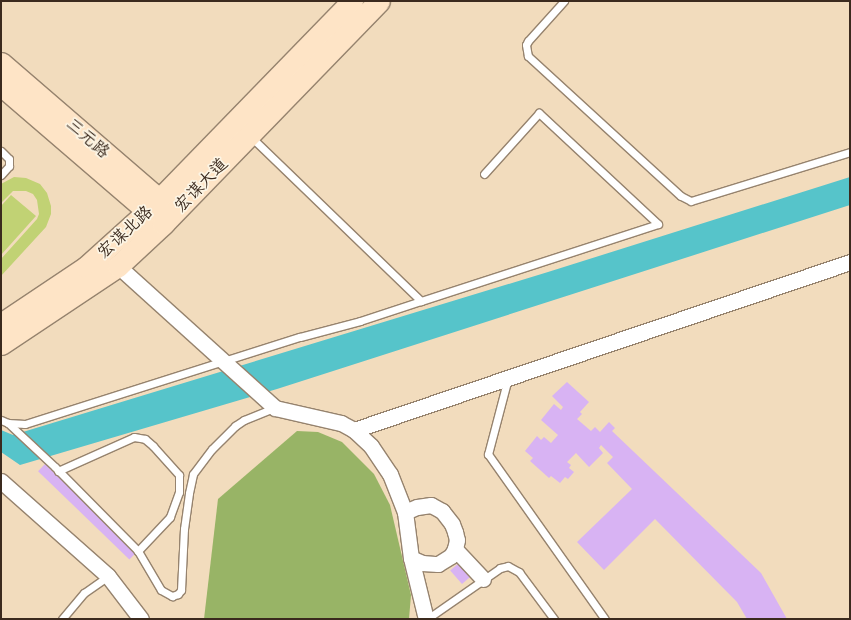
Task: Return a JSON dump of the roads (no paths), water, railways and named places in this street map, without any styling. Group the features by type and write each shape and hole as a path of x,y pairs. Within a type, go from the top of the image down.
{"main road":[{"name":"宏谋北路","path":"1,324 86,268 161,212 352,1"},
{"name":"宏谋大道","path":"1,344 118,266 161,212 249,136 379,1"},
{"name":"三元路","path":"1,63 161,212"},
{"name":"三元路","path":"1,85 161,212"}],"street":[{"path":"354,430 850,262"},
{"path":"118,266 274,408 341,423 354,430 378,454 390,474 405,512 411,558 426,619"},
{"path":"2,482 108,576 141,619"},
{"path":"405,512 424,505 431,505 437,508 452,524 457,540 455,549 450,556 438,564 422,563 411,558"},
{"path":"455,549 483,580"}],"lane":[{"path":"564,1 528,41 526,45 528,56 681,196 691,201 850,152"},
{"path":"4,422 25,424 222,361 421,301 658,224 540,113 484,174"},
{"path":"249,136 421,301"},
{"path":"1,151 9,159 9,166 1,175"},
{"path":"508,378 488,454 605,619"},
{"path":"4,422 56,469 138,551 161,590 172,596 179,593 181,590 184,529 193,474 224,435 244,420 274,408"},
{"path":"56,469 134,437 145,439 153,446 178,475 179,492 170,517 138,551"},
{"path":"426,619 500,568 508,566 519,572 554,619"},
{"path":"62,619 84,594 108,576"}],"water":[{"path":"850,177 850,205 277,389 20,465 1,452 1,430 13,435 548,272"}]}
